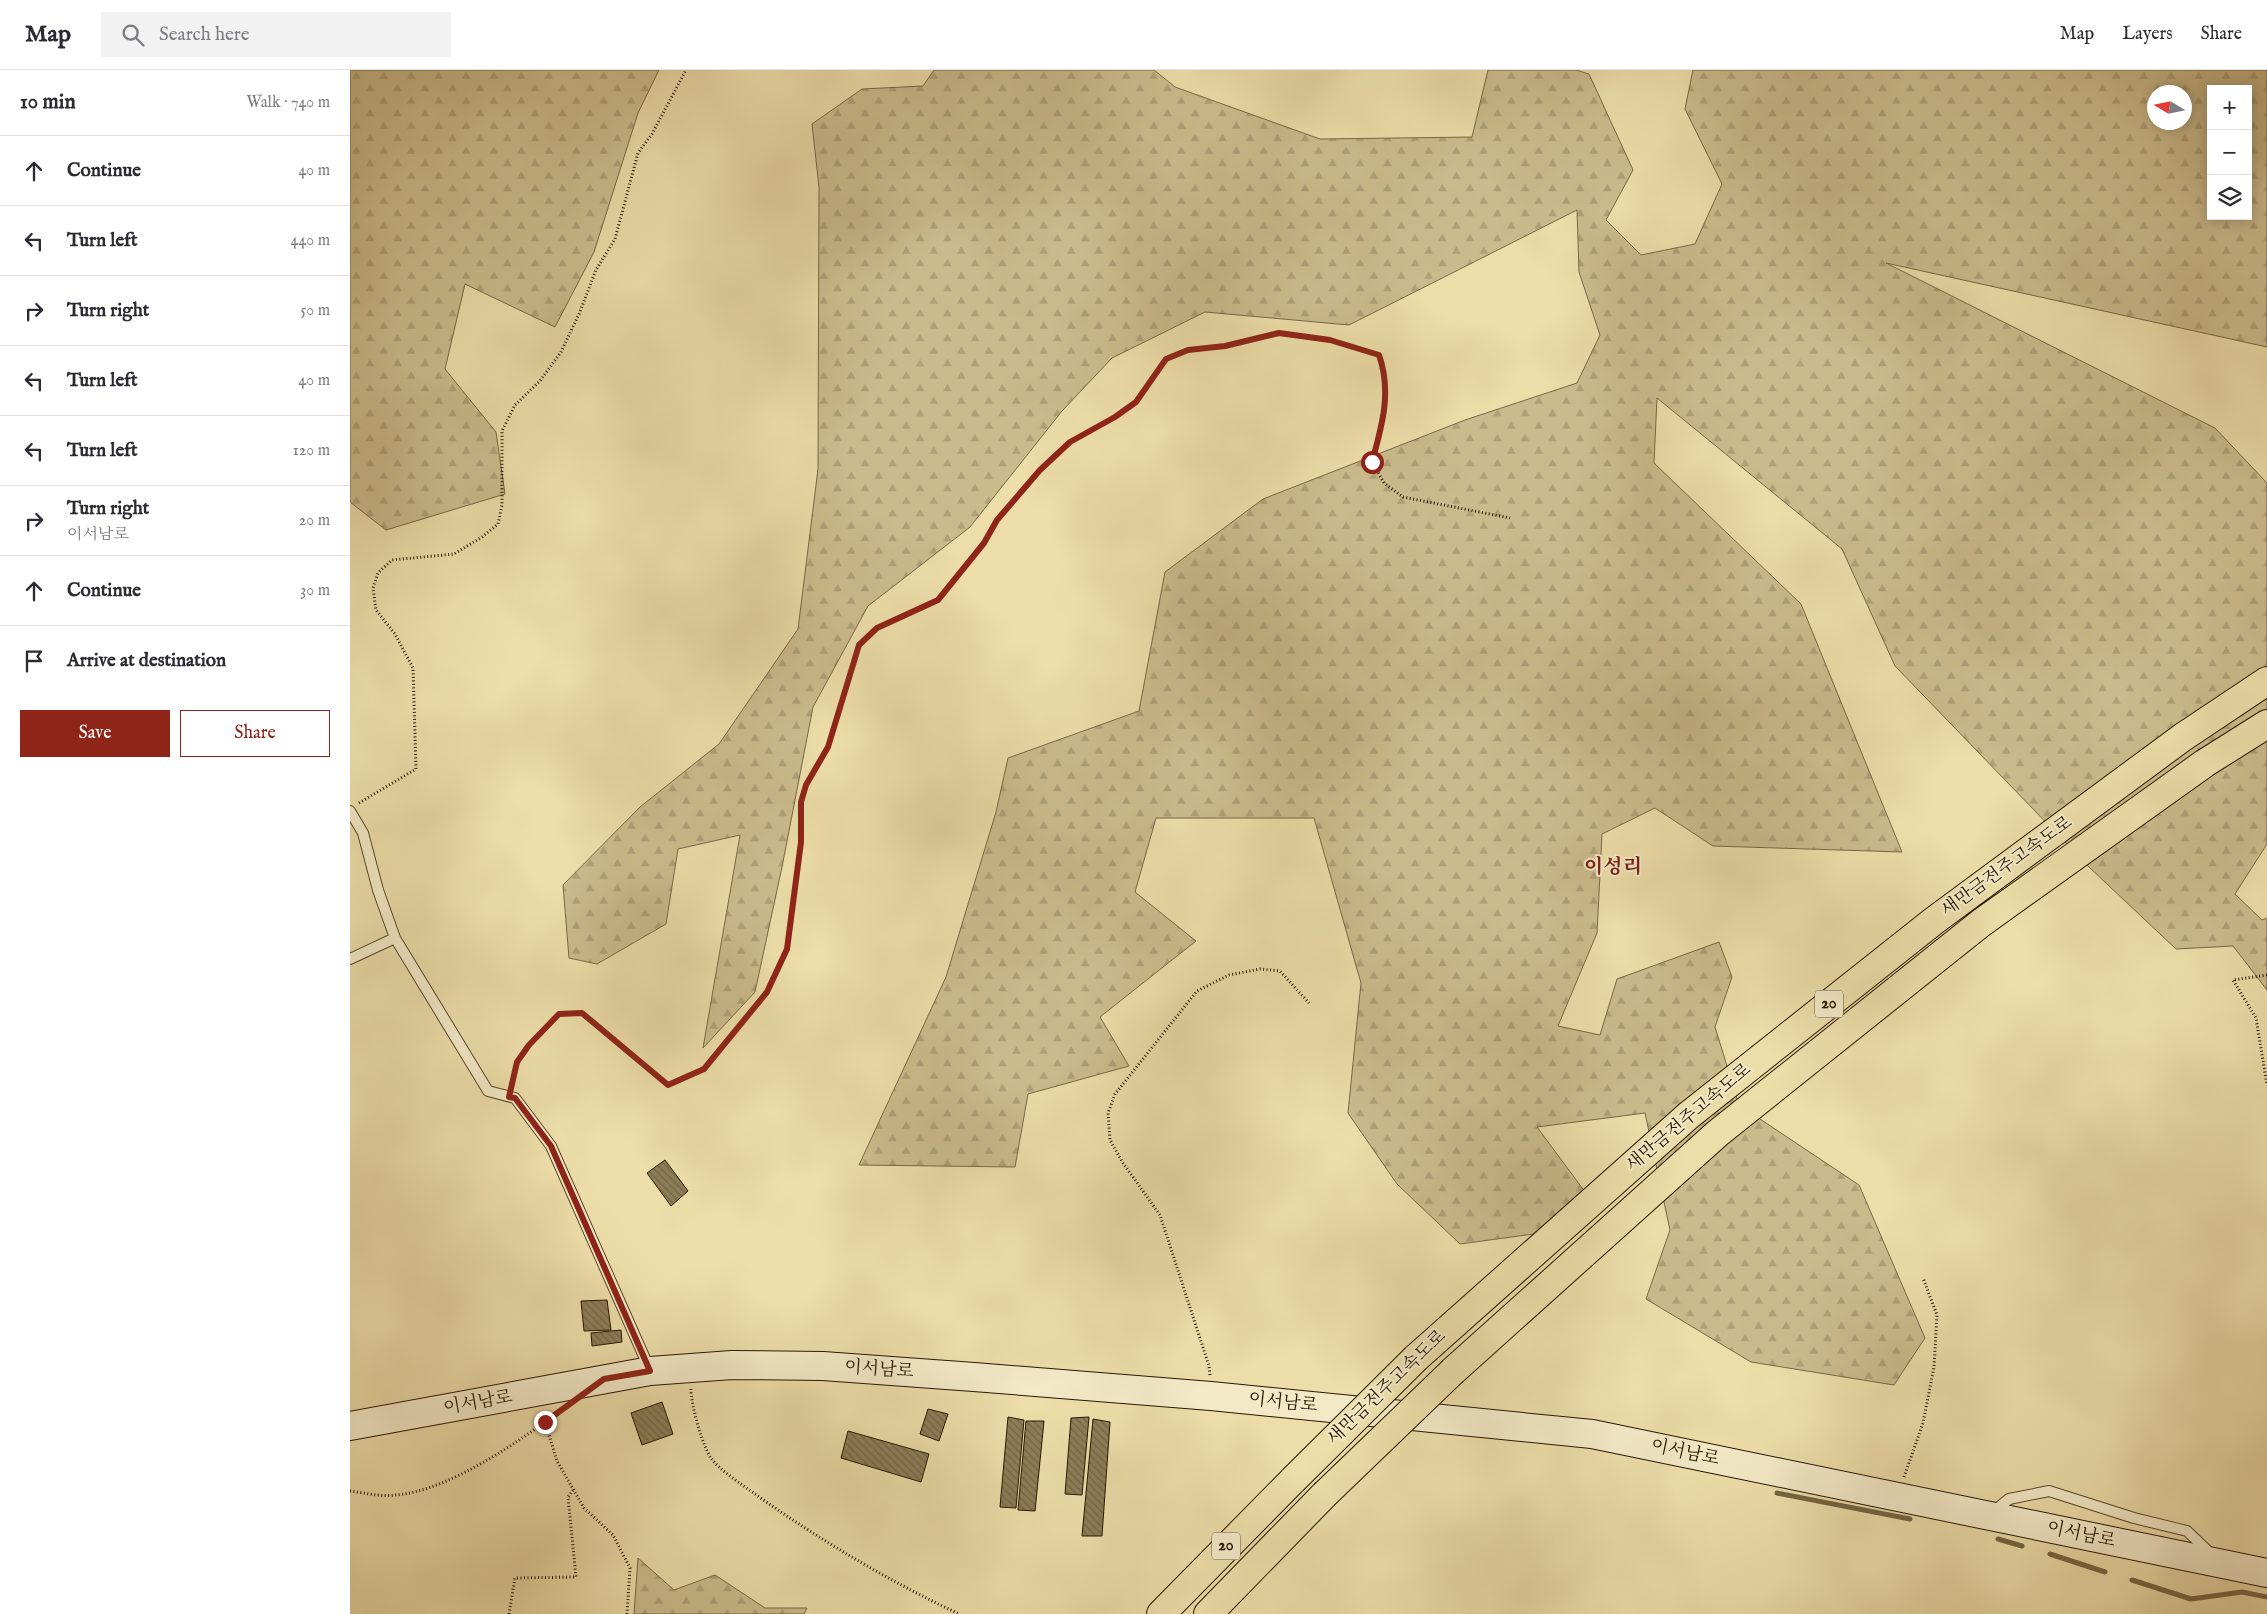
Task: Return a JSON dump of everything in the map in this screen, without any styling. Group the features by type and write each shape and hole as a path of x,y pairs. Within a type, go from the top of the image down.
{"highway":[{"name":"새만금전주고속도로","path":"1161,1614 1416,1358 1689,1115 1935,920 2183,737 2267,681"},
{"name":"새만금전주고속도로","path":"1208,1614 1324,1495 1453,1370 1718,1133 1973,929 2204,763 2267,724"}],"main road":[{"name":"이서남로","path":"350,1426 650,1371 732,1365 823,1366 1211,1396 1592,1434 2267,1573"}],"lane":[{"path":"350,811 363,832 378,890 395,938 488,1091 515,1098 551,1146 650,1371"},
{"path":"350,959 395,938"},
{"path":"1988,1516 2009,1499 2049,1491 2134,1518 2187,1531 2220,1563"}],"path":[{"path":"358,804 416,769 413,668 395,634 376,610 373,588 378,573 392,560 454,554 482,537 498,524 502,505 502,432 515,405 540,381 561,352 579,314 596,270 615,239 638,152 652,134 686,70"},
{"path":"509,1097 517,1062 529,1045 559,1014 582,1013 668,1085 704,1069 767,992 787,949 801,842 801,802 806,785 828,747 859,645 877,628 938,600 984,543 997,520 1040,470 1070,442 1115,417 1136,402 1166,359 1188,350 1225,346 1279,333 1330,340 1379,355 1385,372 1385,413 1372,462 1384,483 1403,497 1510,518"},
{"path":"1211,1396 1209,1366 1160,1215 1123,1163 1110,1140 1108,1113 1115,1094 1197,991 1229,975 1260,969 1280,971 1309,1003"},
{"path":"2267,975 2233,980 2256,1018 2267,1085"},
{"path":"1898,1497 1923,1423 1934,1367 1937,1315 1923,1278"},
{"path":"691,1368 691,1404 711,1458 736,1480 808,1532 909,1590 959,1614"},
{"path":"350,1492 396,1495 440,1485 545,1422 567,1406"},
{"path":"545,1422 557,1461 584,1508 613,1535 630,1568 627,1614"},
{"path":"509,1614 515,1578 576,1577 568,1498 574,1490"}],"green space":[{"path":"350,70 659,70 638,113 594,252 555,327 465,284 445,369 496,432 505,494 386,530 350,502"},
{"path":"934,70 1154,70 1175,87 1320,139 1472,137 1488,70 1576,70 1589,74 1633,170 1606,220 1641,255 1695,244 1722,184 1685,109 1693,70 2267,70 2267,347 1886,263 2215,428 2267,483 2267,844 2235,894 2262,920 2267,918 2267,990 2233,946 2176,949 2090,868 1895,666 1842,549 1657,398 1654,463 1801,604 1902,852 1713,846 1655,808 1602,834 1597,933 1558,1026 1600,1035 1617,979 1719,942 1732,977 1715,1027 1739,1105 1859,1185 1925,1338 1894,1385 1751,1362 1646,1299 1670,1230 1645,1113 1537,1127 1591,1200 1541,1233 1460,1244 1397,1184 1348,1113 1361,983 1314,818 1156,818 1135,892 1196,941 1100,1017 1129,1066 1028,1094 1015,1167 859,1165 946,977 996,812 1008,758 1139,711 1165,572 1263,499 1465,420 1577,383 1600,335 1579,272 1577,210 1349,325 1205,312 1112,358 1062,411 970,527 868,606 813,707 782,867 755,992 703,1048 740,835 678,849 666,924 597,964 569,958 563,885 640,807 719,744 798,629 818,469 819,187 812,124 862,89 923,86"},
{"path":"638,1558 674,1590 715,1575 765,1608 807,1608 804,1614 634,1614"}],"building":[{"path":"665,1160 688,1191 671,1206 647,1173"},
{"path":"607,1300 611,1330 584,1331 581,1301"},
{"path":"621,1330 622,1342 592,1346 591,1333"},
{"path":"662,1402 673,1434 642,1445 631,1413"},
{"path":"928,1409 948,1414 939,1441 920,1434"},
{"path":"1008,1417 1024,1420 1016,1508 1000,1507"},
{"path":"1089,1417 1082,1495 1065,1494 1071,1418"},
{"path":"1093,1419 1110,1422 1102,1536 1082,1536"},
{"path":"1026,1421 1044,1421 1035,1511 1018,1510"},
{"path":"848,1431 929,1454 921,1482 841,1458"}],"waterway":[{"path":"1777,1493 1910,1519"},
{"path":"1998,1539 2022,1546"},
{"path":"2050,1554 2105,1572"},
{"path":"2132,1580 2191,1599 2242,1592 2267,1597"}],"district":[{"name":"이성리","path":"1613,867"}],"route":[{"path":"545,1422 604,1379 650,1371 551,1146 515,1098 509,1097 517,1062 529,1045 559,1014 582,1013 668,1085 704,1069 767,992 787,949 801,842 801,802 806,785 828,747 843,692 859,645 877,628 938,600 984,543 997,520 1040,470 1070,442 1115,417 1136,402 1166,359 1188,350 1225,346 1279,333 1330,340 1379,355 1385,372 1385,413 1372,462"}]}
